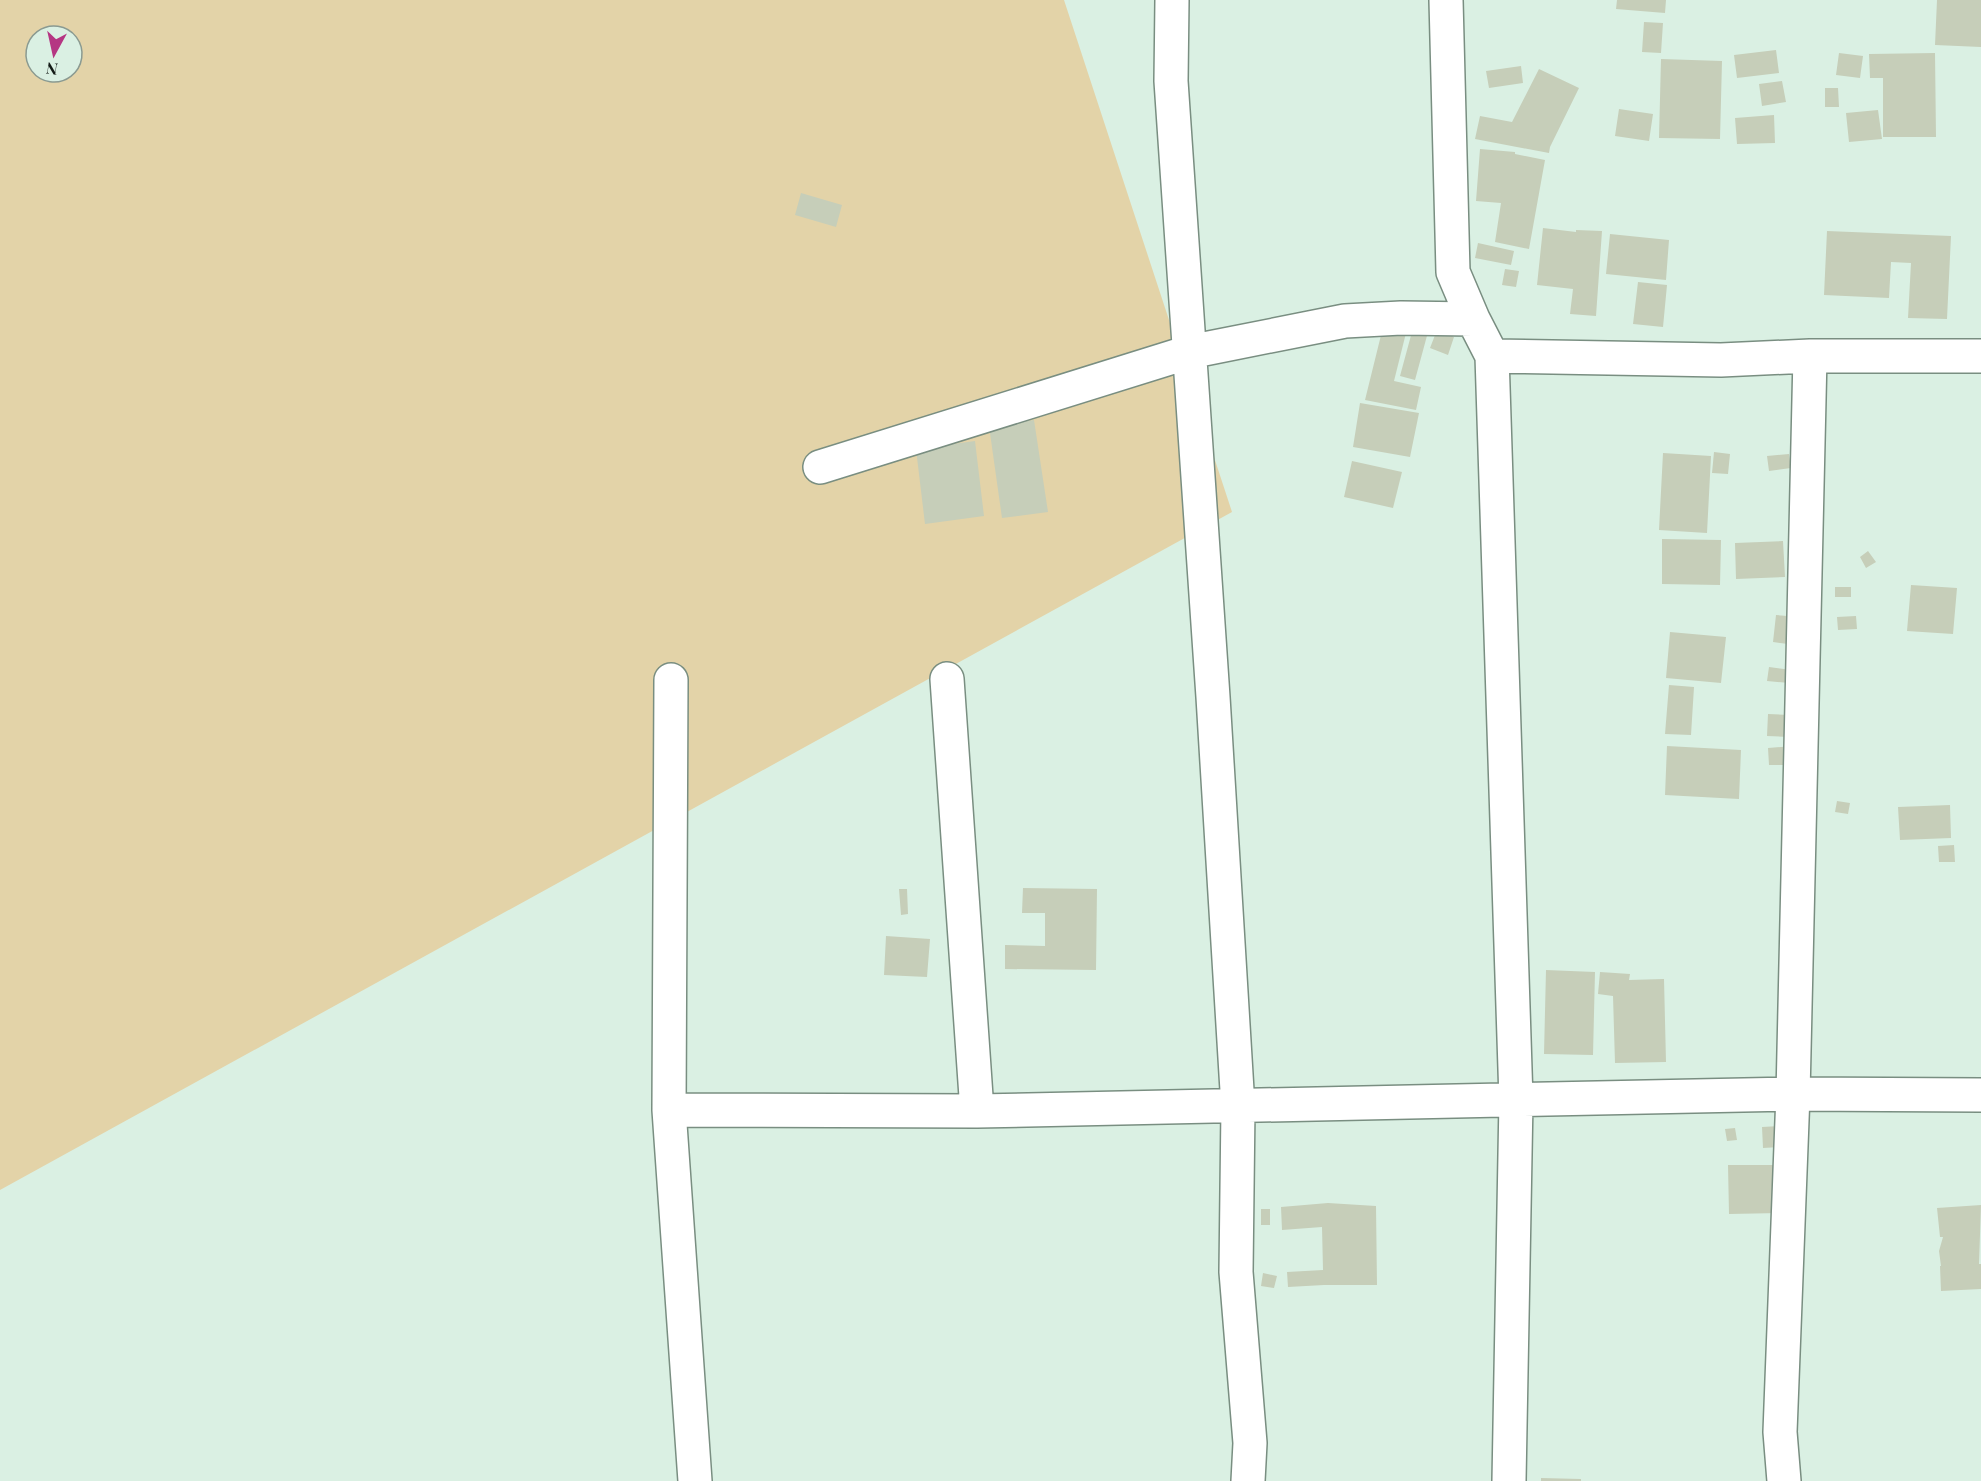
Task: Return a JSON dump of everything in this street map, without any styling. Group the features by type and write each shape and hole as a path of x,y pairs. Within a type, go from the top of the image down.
{"street":[{"path":"1172,0 1170,81 1238,1107 1236,1272 1250,1443 1248,1481"},
{"path":"1446,0 1453,272 1492,356 1516,1100 1509,1481"},
{"path":"820,467 1189,352 1345,321 1401,318 1473,319"},
{"path":"1492,356 1721,360 1810,356 1981,357"},
{"path":"1784,1481 1779,1432 1793,1094 1810,356"},
{"path":"947,679 977,1111"},
{"path":"671,680 669,1110 695,1481"},
{"path":"669,1110 977,1111 1793,1094 1981,1095"}],"shaded area":[{"path":"0,0 1064,0 1232,512 0,1190"}],"building":[{"path":"1617,0 1666,0 1665,13 1616,9"},
{"path":"1937,0 1981,0 1981,47 1935,45"},
{"path":"1644,22 1663,23 1661,53 1642,52"},
{"path":"1776,50 1779,73 1737,78 1734,55"},
{"path":"1839,53 1863,56 1860,78 1836,75"},
{"path":"1935,53 1936,137 1883,137 1883,78 1870,78 1869,54"},
{"path":"1661,59 1722,61 1720,139 1659,138"},
{"path":"1521,66 1523,83 1489,88 1486,71"},
{"path":"1539,69 1579,88 1549,153 1475,139 1480,116 1512,122"},
{"path":"1782,81 1786,102 1762,106 1759,84"},
{"path":"1825,88 1838,88 1839,107 1825,107"},
{"path":"1619,109 1653,114 1649,141 1615,136"},
{"path":"1878,110 1882,139 1849,142 1846,113"},
{"path":"1774,115 1775,143 1737,144 1735,118"},
{"path":"1480,149 1515,152 1515,154 1545,160 1529,249 1495,242 1501,203 1476,201"},
{"path":"801,193 842,205 836,227 795,215"},
{"path":"1543,228 1576,232 1576,230 1602,231 1596,316 1570,314 1573,289 1537,285"},
{"path":"1827,231 1951,236 1947,319 1908,318 1911,263 1891,262 1889,298 1824,295"},
{"path":"1610,234 1669,240 1666,280 1606,274"},
{"path":"1478,243 1514,251 1511,265 1475,258"},
{"path":"1505,269 1519,271 1516,287 1502,285"},
{"path":"1638,282 1667,285 1663,327 1633,324"},
{"path":"1384,323 1407,329 1394,381 1421,387 1416,410 1365,400"},
{"path":"1413,328 1428,332 1415,380 1400,376"},
{"path":"1437,330 1454,337 1448,355 1430,348"},
{"path":"1360,403 1419,413 1410,457 1353,447"},
{"path":"1034,420 1048,512 1002,518 989,426"},
{"path":"975,441 984,516 925,524 916,449"},
{"path":"1714,452 1730,454 1728,474 1712,473"},
{"path":"1663,453 1711,456 1707,533 1659,530"},
{"path":"1789,454 1791,468 1769,471 1767,456"},
{"path":"1352,461 1402,472 1393,508 1344,497"},
{"path":"1662,539 1721,540 1720,585 1662,584"},
{"path":"1783,541 1785,577 1736,579 1735,543"},
{"path":"1868,551 1876,562 1866,568 1860,557"},
{"path":"1911,585 1957,588 1953,634 1907,631"},
{"path":"1835,587 1851,587 1851,597 1835,597"},
{"path":"1776,615 1799,617 1796,645 1773,642"},
{"path":"1856,616 1857,629 1838,630 1837,617"},
{"path":"1670,632 1726,637 1721,683 1666,678"},
{"path":"1769,667 1792,670 1790,683 1767,681"},
{"path":"1669,685 1694,687 1691,735 1665,734"},
{"path":"1768,714 1789,715 1789,737 1767,736"},
{"path":"1667,746 1741,750 1739,799 1665,795"},
{"path":"1793,746 1794,765 1769,765 1768,748"},
{"path":"1837,801 1850,803 1848,814 1835,812"},
{"path":"1950,805 1951,838 1900,840 1898,807"},
{"path":"1954,845 1955,862 1939,862 1938,846"},
{"path":"1023,888 1097,889 1096,970 1005,969 1005,945 1045,946 1045,913 1022,913"},
{"path":"899,889 907,889 908,914 901,915"},
{"path":"886,936 930,939 927,977 884,975"},
{"path":"1546,970 1595,972 1593,1055 1544,1054"},
{"path":"1600,972 1630,974 1629,980 1664,979 1666,1062 1615,1063 1613,996 1598,994"},
{"path":"1782,1126 1782,1147 1763,1148 1762,1127"},
{"path":"1735,1128 1737,1140 1727,1141 1725,1129"},
{"path":"1728,1165 1779,1165 1780,1213 1729,1214"},
{"path":"1328,1203 1376,1206 1377,1285 1288,1287 1287,1272 1323,1270 1322,1227 1282,1230 1281,1207"},
{"path":"1981,1205 1979,1264 1981,1264 1981,1289 1941,1291 1939,1251 1943,1237 1940,1237 1937,1208"},
{"path":"1261,1209 1270,1209 1270,1225 1261,1225"},
{"path":"1263,1273 1277,1276 1274,1288 1261,1286"},
{"path":"1541,1478 1581,1479 1581,1481 1541,1481"}]}
